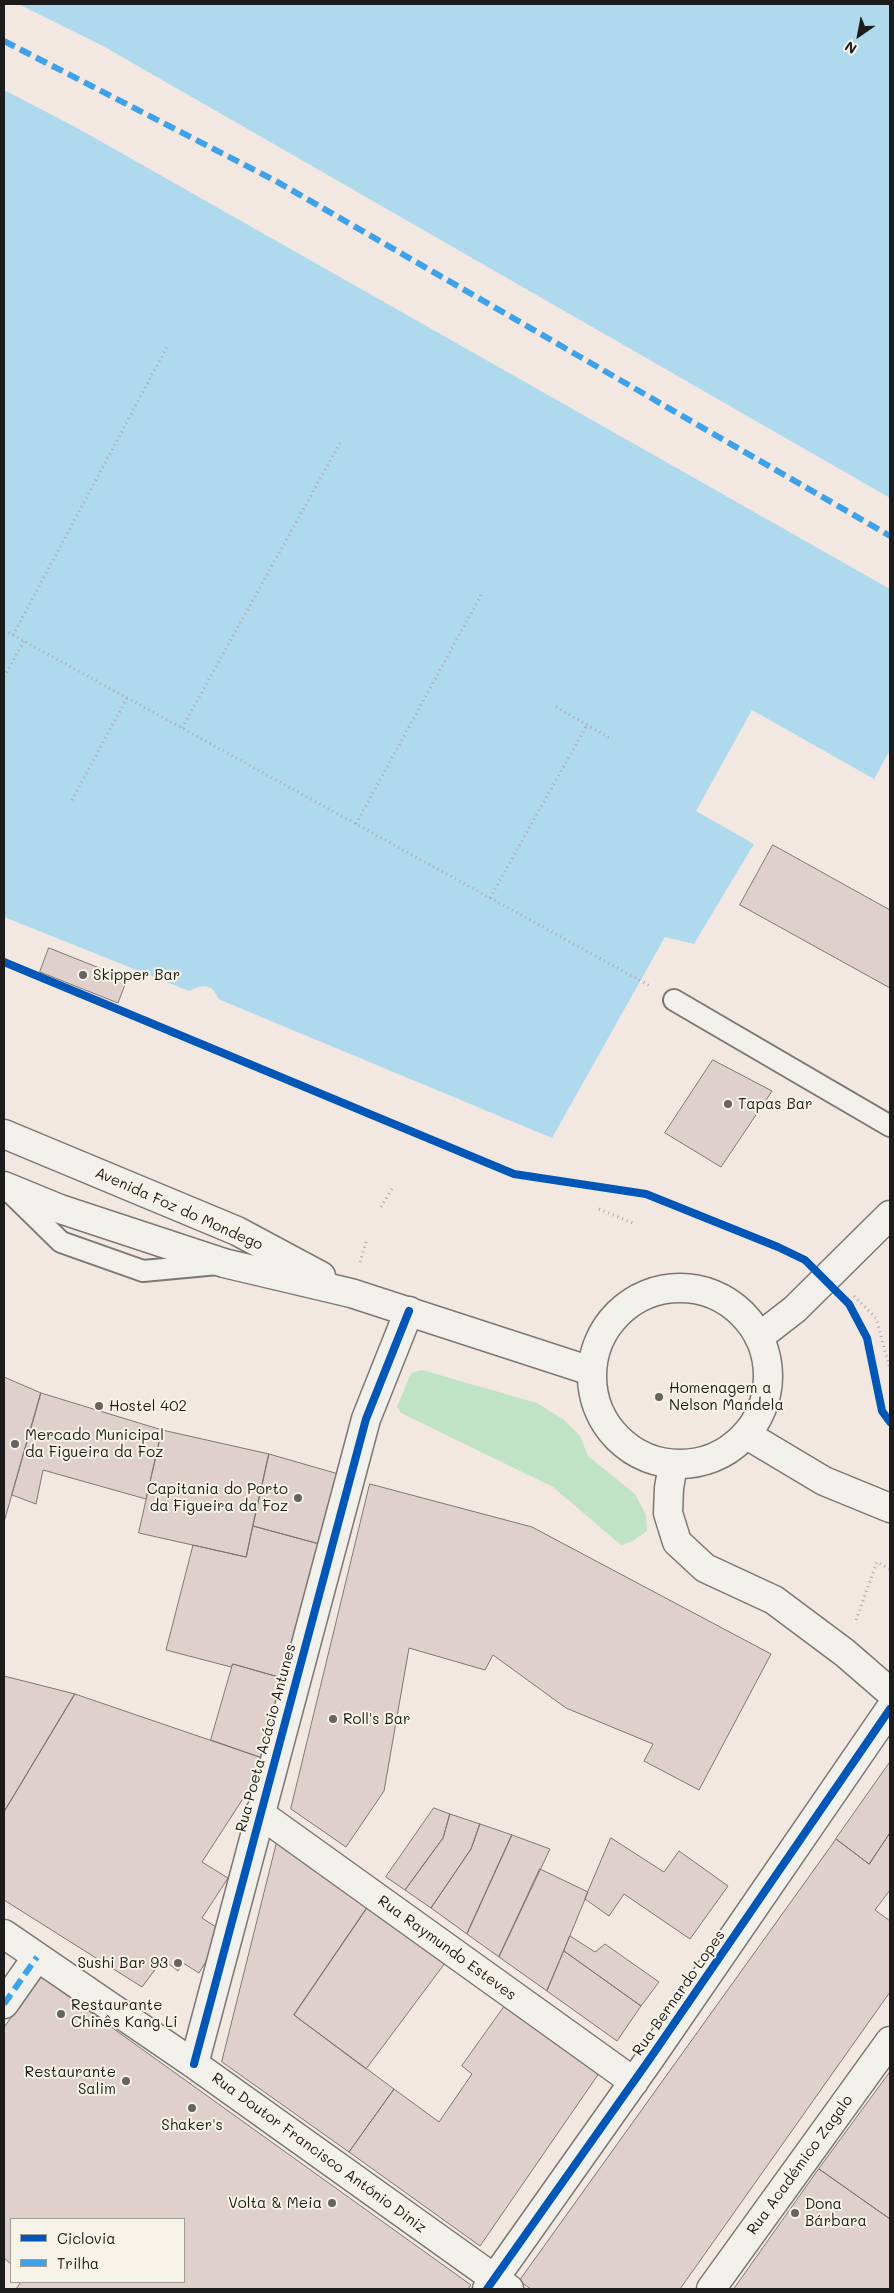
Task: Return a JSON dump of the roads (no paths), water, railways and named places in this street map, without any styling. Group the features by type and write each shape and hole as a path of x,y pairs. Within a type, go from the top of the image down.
{"street":[{"name":"Avenida Foz do Mondego","path":"4,1134 237,1231 351,1293"},
{"name":"Avenida Foz do Mondego","path":"5,1187 60,1209 224,1263 351,1293 591,1371"},
{"path":"759,1337 795,1309 890,1215"},
{"path":"689,1288 716,1295 739,1310 759,1337 767,1357 768,1384 764,1406 747,1434 726,1453 701,1463 673,1465 646,1459 623,1445 605,1424 594,1399 591,1371 596,1345 610,1320 633,1300 662,1289 689,1288"},
{"name":"Rua Poeta Acácio Antunes","path":"194,2064 259,1813 366,1419 409,1311"},
{"path":"747,1434 824,1481 890,1508"},
{"path":"673,1465 669,1488 668,1513 678,1542 705,1568 774,1600 845,1653 890,1692"},
{"name":"Rua Bernardo Lopes","path":"497,2286 634,2082 890,1709"},
{"name":"Rua Raymundo Esteves","path":"259,1813 634,2082"},
{"name":"Rua Doutor Francisco António Diniz","path":"4,1934 194,2064 497,2286"},
{"path":"4,2004 37,1957"},
{"name":"Rua Académico Zagalo","path":"710,2289 890,2041"}],"lane":[{"path":"674,1000 890,1126"}],"water":[{"path":"18,4 890,4 890,498 103,46"},
{"path":"4,90 79,129 890,589 890,750 874,779 752,710 696,811 754,844 694,944 665,937 552,1138 218,999 213,990 207,986 189,991 4,917"}],"place":[{"name":"Skipper Bar","path":"83,975"},
{"name":"Tapas Bar","path":"728,1104"},
{"name":"Homenagem a Nelson Mandela","path":"659,1397"},
{"name":"Hostel 402","path":"99,1406"},
{"name":"Mercado Municipal da Figueira da Foz","path":"15,1444"},
{"name":"Capitania do Porto da Figueira da Foz","path":"298,1498"},
{"name":"Roll's Bar","path":"333,1719"},
{"name":"Sushi Bar 93","path":"178,1963"},
{"name":"Restaurante Chinês Kang Li","path":"61,2014"},
{"name":"Restaurante Salim","path":"126,2081"},
{"name":"Shaker's","path":"192,2108"},
{"name":"Volta & Meia","path":"332,2203"},
{"name":"Dona Bárbara","path":"795,2213"}]}
